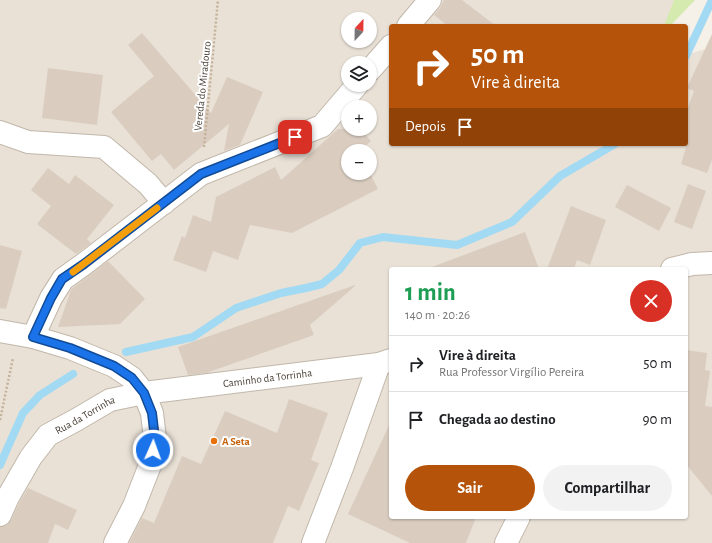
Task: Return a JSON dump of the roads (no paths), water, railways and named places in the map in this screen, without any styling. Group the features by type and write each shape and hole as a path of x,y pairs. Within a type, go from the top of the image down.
{"street":[{"path":"410,24 430,0"},
{"path":"377,62 389,48"},
{"path":"115,543 134,506 152,460 155,439 152,413 144,393 132,378 114,366 70,348 17,335 51,298 62,279 84,264 201,174 322,126 351,92"},
{"path":"0,132 28,142 104,147 148,184 164,203"},
{"path":"680,267 692,264 712,263"},
{"path":"314,543 342,468 385,362"},
{"name":"Caminho da Torrinha","path":"144,393 385,362"},
{"name":"Rua da Torrinha","path":"3,501 31,457 48,435 110,400 144,393"},
{"path":"506,543 518,519"}],"waterway":[{"path":"688,52 712,0"},
{"path":"126,352 193,337 236,308 281,293 322,284 339,270 360,243 383,237 457,245 512,222 560,176 612,146"},
{"path":"0,465 23,413 40,395 73,374"}],"place":[{"name":"A Seta","path":"214,441"}]}
